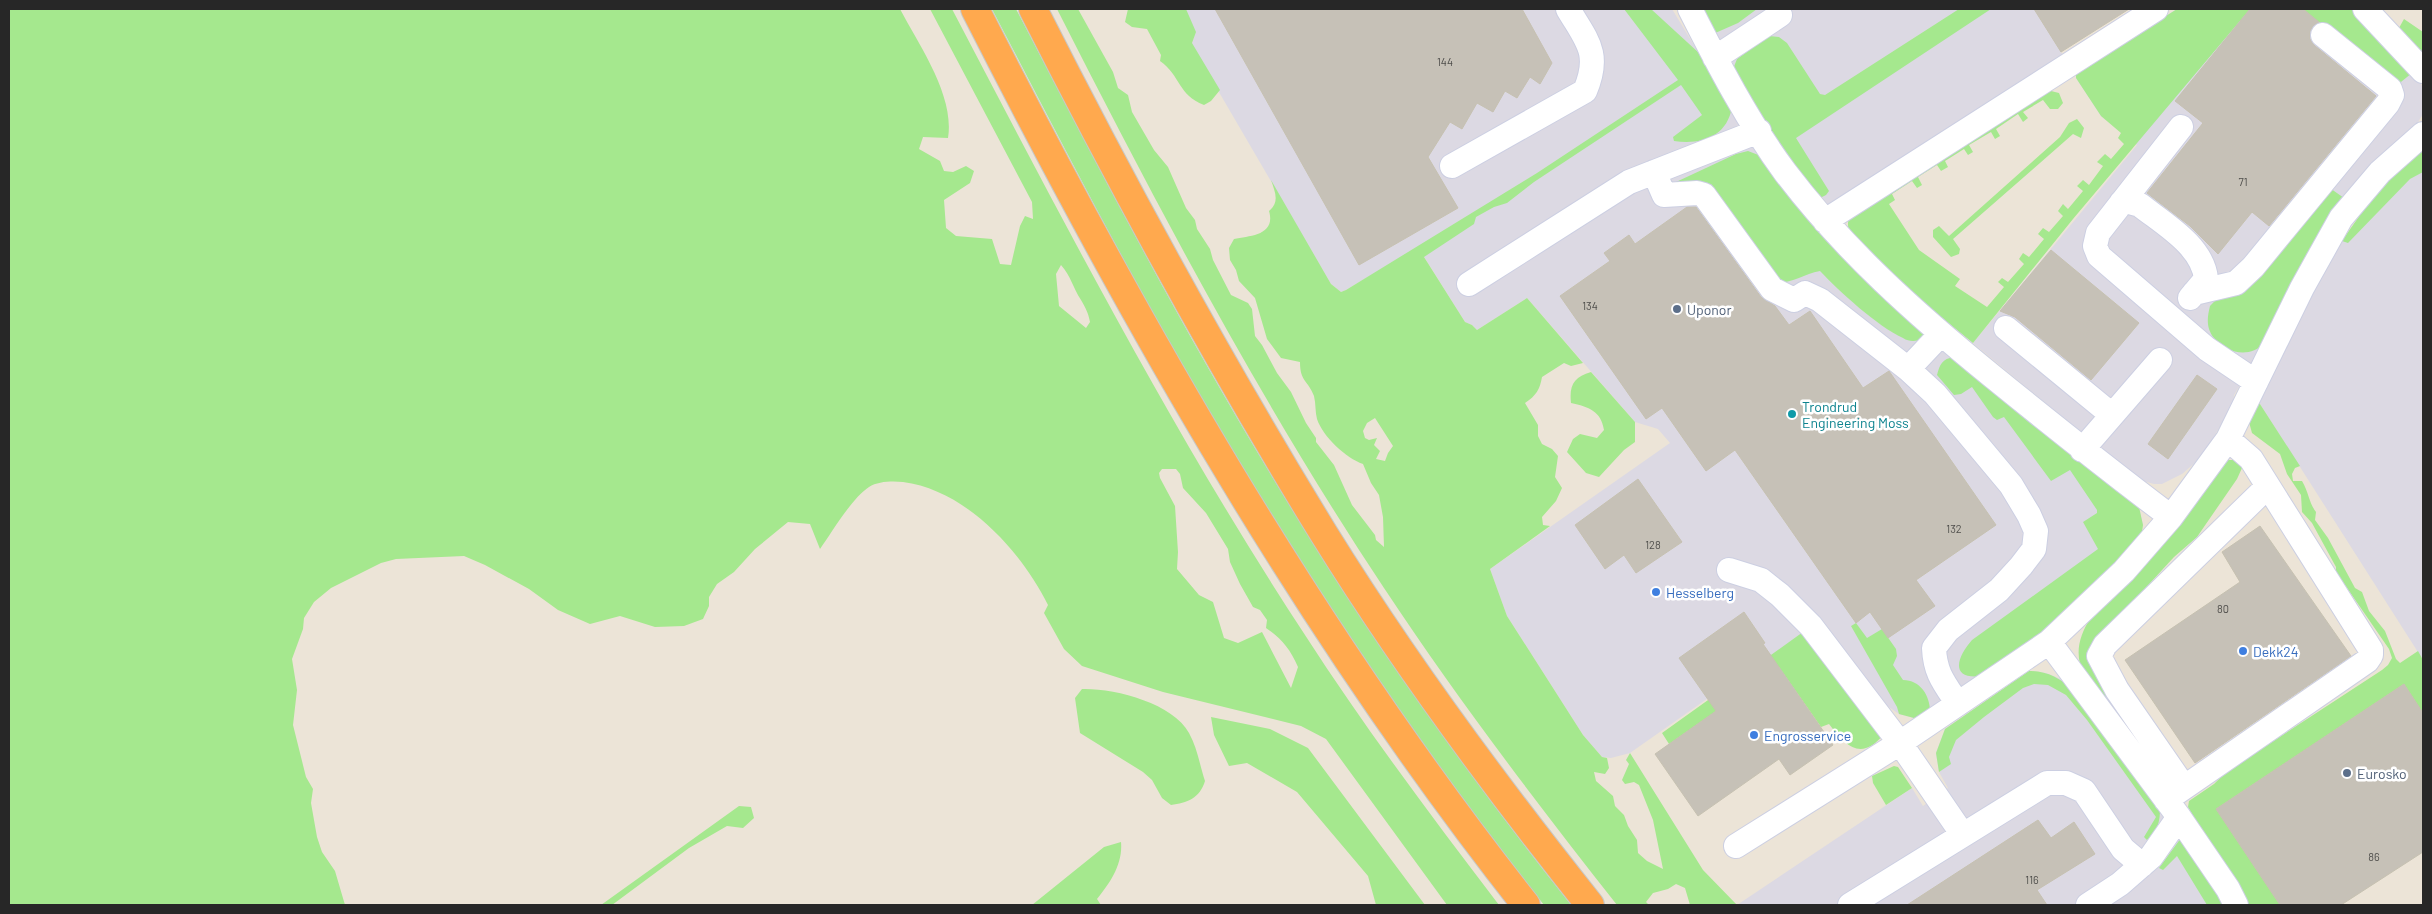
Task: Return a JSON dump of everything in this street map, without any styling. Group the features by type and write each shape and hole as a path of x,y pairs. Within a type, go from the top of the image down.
{"highway":[{"path":"975,9 1086,220 1207,437 1330,635 1416,760 1526,905"},
{"path":"1032,9 1092,125 1222,363 1325,536 1418,676 1500,791 1590,905"}],"street":[{"path":"1452,166 1585,91 1592,74 1593,54 1568,9"},
{"path":"1825,220 2156,9"},
{"path":"2365,9 2423,71"},
{"path":"1685,10 1785,172 1865,264 1941,334 2082,450 2171,517"},
{"path":"1714,58 1780,15"},
{"path":"2194,293 2236,283 2253,267 2392,96 2390,89 2323,35"},
{"path":"2181,127 2098,233 2095,246 2099,256 2172,319 2208,349 2256,382"},
{"path":"1469,284 1629,182 1759,130"},
{"path":"1736,846 1900,743 2049,642 2124,571 2171,517 2228,439 2302,288 2341,218 2380,172 2423,134"},
{"path":"1654,172 1664,195 1696,192 1704,195 1772,289 1794,300 1805,293 1820,300 1908,369 1935,394 1984,450 2011,485 2029,515 2036,531 2034,549 1999,590 1948,630 1934,648 1934,662 1939,677 1958,704"},
{"path":"2121,203 2129,202 2140,205 2196,251 2206,268 2206,279 2172,319"},
{"path":"2006,328 2112,415"},
{"path":"1908,369 1941,334"},
{"path":"2082,450 2160,360"},
{"path":"2088,905 2120,884 2151,857 2176,801 2367,661 2371,655 2371,650 2251,460 2228,439"},
{"path":"2236,905 2176,801 2099,656 2105,645 2268,487"},
{"path":"1729,570 1761,580 1780,595 1811,626 1900,743 1963,835"},
{"path":"2049,642 2176,801"},
{"path":"1850,905 2047,783 2066,783 2084,791 2123,849 2142,865"}],"shaded area":[{"path":"1186,9 1672,9 1761,156 2139,507 2143,525 1955,697 1914,718 1899,714 1883,703 1731,682 1630,753 1611,758 1602,757 1583,735 1507,616 1490,569 1670,443 1658,429 1635,422 1527,298 1477,330 1465,322 1418,247 1346,290 1341,292 1331,284 1195,51 1192,43 1194,37"},
{"path":"1700,9 2129,9 2061,52 2065,59 1830,207 1769,131"},
{"path":"2177,9 2351,9 2419,80 2423,88 2423,114 2415,127 2376,161 2332,215 2305,258 2265,343 2234,395 2233,404 2197,461 2182,474 2162,484 2154,484 2143,481 2123,467 1973,343 2137,145 2101,116 2076,78 2082,67"},
{"path":"2423,151 2423,660 2258,401 2306,302 2335,251 2376,197"},
{"path":"2029,671 2046,673 2061,679 2132,769 2225,905 1737,905 1912,788 1923,806 1948,788 1939,772 1936,753 1945,729"}],"green space":[{"path":"9,9 900,9 934,71 946,105 949,122 948,138 923,137 919,149 940,161 944,171 953,172 966,166 974,171 970,183 944,200 946,228 956,236 992,239 1000,264 1011,265 1020,226 1025,216 1033,219 1032,202 930,9 952,9 1035,168 1121,326 1256,559 1351,704 1499,905 1447,905 1326,739 1301,726 1163,692 1082,666 1064,649 1044,613 1048,605 1037,585 1007,544 989,526 969,510 948,497 926,487 903,482 886,482 869,487 856,499 820,549 810,524 788,522 755,549 734,572 717,584 709,597 709,606 703,619 684,626 655,627 620,616 590,624 558,610 529,589 464,556 396,559 381,563 331,588 314,602 304,618 303,629 292,659 297,690 293,725 306,777 313,789 311,803 317,837 322,852 335,871 345,905 9,905","holes":["1061,265 1088,313 1090,322 1086,328 1059,306 1056,274","1162,469 1176,469 1180,474 1183,488 1206,513 1228,549 1230,562 1253,607 1260,610 1267,620 1266,628 1281,640 1292,655 1298,667 1291,688 1262,632 1238,643 1224,638 1213,602 1199,595 1177,569 1178,552 1175,506 1160,478 1159,473"]},
{"path":"992,9 1016,9 1120,208 1192,340 1307,533 1369,629 1434,723 1501,815 1571,905 1544,905 1447,778 1400,712 1311,579 1227,442 1161,328"},
{"path":"1057,9 1078,9 1113,72 1118,88 1128,95 1132,112 1154,150 1168,167 1186,208 1195,220 1197,229 1210,249 1213,260 1231,295 1248,303 1252,309 1255,336 1277,373 1291,392 1306,423 1316,438 1316,442 1334,465 1352,505 1375,535 1376,540 1384,547 1383,517 1379,495 1371,483 1363,464 1349,457 1324,433 1317,419 1314,396 1301,374 1300,362 1281,358 1267,339 1255,298 1239,281 1236,270 1230,260 1229,248 1234,239 1260,233 1269,225 1269,211 1276,200 1271,180 1331,284 1341,292 1537,173 1678,80 1624,9 1651,9 1699,53 1732,107 1725,126 1719,132 1711,137 1694,142 1674,141 1673,137 1702,115 1681,85 1534,182 1507,203 1494,207 1476,217 1474,224 1424,257 1465,322 1477,330 1527,298 1583,363 1571,366 1564,363 1542,377 1537,392 1525,403 1538,425 1538,436 1542,444 1552,449 1558,456 1555,477 1562,488 1556,501 1542,517 1543,525 1550,526 1490,569 1507,616 1583,735 1602,757 1607,758 1609,768 1605,774 1594,772 1596,781 1613,796 1615,806 1624,815 1628,826 1637,840 1638,853 1647,861 1663,869 1653,820 1639,785 1634,782 1625,784 1622,780 1629,764 1626,760 1630,753 1703,870 1737,905 1690,905 1685,888 1676,884 1668,889 1653,893 1646,902 1649,905 1617,905 1497,749 1439,669 1384,588 1295,447 1172,230","holes":["1375,418 1393,446 1385,461 1376,459 1380,451 1374,445 1377,438 1369,440 1365,438 1363,431 1367,423"]},
{"path":"1128,9 1186,9 1196,32 1192,43 1220,90 1211,101 1204,105 1184,91 1172,73 1160,61 1161,55 1147,29 1132,27 1125,22"},
{"path":"1700,9 1757,9 1738,23 1713,34"},
{"path":"1959,9 1991,9 1796,138 1829,191 1820,198 1784,151 1743,86 1733,69 1737,59 1769,36 1779,37 1787,43 1820,94 1825,95"},
{"path":"2177,9 2250,9 2073,219 1973,343 1924,303 1857,243 1850,233 1848,226 1850,215 2047,90 2059,93 2063,103 2058,109 2050,109 2043,100 2023,112 2028,118 2023,122 2018,114 1996,129 2000,136 1995,139 1991,132 1969,145 1973,152 1968,155 1964,149 1945,161 1948,167 1941,171 1937,165 1918,177 1922,185 1917,188 1912,181 1892,194 1895,200 1889,204 1919,250 1960,279 1955,286 1987,307 2004,287 1998,282 2002,278 2008,282 2024,264 2019,259 2023,253 2029,257 2044,239 2038,234 2043,228 2049,232 2063,216 2058,211 2063,204 2068,209 2083,191 2077,186 2083,180 2089,185 2103,166 2097,162 2105,154 2111,159 2124,144 2118,138 2121,133 2101,116 2076,78 2076,73"},
{"path":"2303,9 2351,9 2412,73 2396,86"},
{"path":"2404,19 2423,32 2423,54 2399,28"},
{"path":"2077,119 2084,128 2081,138 2073,134 1953,239 1960,249 1959,254 1951,257 1933,237 1933,230 1939,226 1949,236 2060,137 2069,123"},
{"path":"1748,151 1761,156 1928,331 1922,340 1908,340 1893,333 1848,298 1820,271 1788,282 1777,283 1676,182 1736,154"},
{"path":"2423,151 2423,172 2410,179 2348,243 2342,241 2390,178 2412,157"},
{"path":"2327,186 2344,198 2302,262 2275,324 2264,343 2252,351 2245,352 2238,352 2225,347 2214,338 2208,327 2210,306"},
{"path":"1954,357 2139,507 2143,525 2141,539 2056,625 1982,676 1971,676 1960,671 1960,660 1967,647 1972,640 2098,549 2083,522 2097,513 2097,510 2070,470 2051,481 2004,417 1997,420 1993,417 1972,387 1961,394 1954,395 1937,375 1942,363"},
{"path":"1591,372 1635,422 1635,442 1624,450 1599,477 1586,473 1567,452 1573,439 1580,434 1597,438 1604,430 1597,414 1589,408 1571,403 1571,391 1574,383 1580,376"},
{"path":"2258,401 2300,466 2295,468 2292,474 2293,481 2302,481 2316,512 2315,520 2328,538 2355,588 2362,592 2369,611 2385,631 2396,659 2400,663 2418,651 2423,660 2423,713 2404,684 2216,809 2280,905 2246,905 2188,807 2189,801 2214,784 2226,772 2382,670 2392,658 2389,649 2336,572 2336,567 2312,523 2302,512 2301,495 2287,474 2280,454 2252,433 2249,422"},
{"path":"2226,460 2240,462 2242,468 2237,479 2197,537 2174,557 2096,642 2136,738 2132,738 2080,664 2079,646 2082,635 2090,619 2180,523"},
{"path":"1856,623 1867,638 1882,629 1896,649 1897,656 1893,665 1903,680 1915,683 1924,691 1929,702 1930,714 1914,718 1899,714 1897,707 1851,626"},
{"path":"1803,632 1884,734 1876,743 1861,749 1854,748 1842,739 1829,724 1821,727 1779,667 1669,744 1662,733"},
{"path":"2029,671 2042,672 2053,676 2073,690 2160,808 2158,826 2147,840 2144,837 2156,817 2087,720 2066,695 2048,685 2034,684 2023,688 1984,717 1956,740 1949,757 1951,764 1939,772 1936,753 1945,729"},
{"path":"1082,689 1110,691 1142,699 1170,713 1181,722 1194,744 1205,781 1200,792 1192,799 1171,805 1162,798 1152,780 1143,772 1080,733 1075,698"},
{"path":"1211,717 1270,729 1308,748 1425,905 1376,905 1368,876 1297,792 1247,763 1229,766 1214,735"},
{"path":"1894,766 1898,767 1912,788 1886,805 1873,783 1872,776"},
{"path":"739,806 751,807 754,818 743,828 727,826 689,848 612,905 601,905"},
{"path":"2181,838 2225,905 2207,905 2177,856 2163,870 2159,868"},
{"path":"1121,842 1120,858 1115,873 1097,899 1101,905 1032,905 1104,847"}],"building":[{"path":"1215,9 1522,9 1552,63 1540,84 1530,77 1517,98 1505,91 1493,112 1477,103 1462,129 1450,122 1428,157 1458,208 1359,265"},
{"path":"2034,9 2129,9 2061,52"},
{"path":"2250,9 2303,9 2319,22 2313,26 2310,32 2310,39 2314,45 2376,96 2269,226 2252,212 2218,254 2190,226 2147,193 2203,123 2175,101"},
{"name":"Trondrud Engineering Moss","path":"1687,207 1696,207 1761,297 1775,306 1789,325 1810,311 1863,388 1889,371 1996,525 1916,580 1935,606 1888,638 1870,612 1856,623 1735,450 1706,471 1662,408 1646,419 1560,296 1610,261 1604,253 1629,235 1635,244"},
{"path":"2051,250 2139,323 2091,380 2015,317 2000,311"},
{"path":"2197,375 2217,389 2168,459 2148,444"},
{"path":"1638,479 1682,542 1636,573 1624,555 1605,569 1575,525"},
{"name":"Dekk24","path":"2260,526 2351,656 2195,763 2125,660 2240,582 2222,552"},
{"name":"Engrosservice","path":"1744,612 1765,643 1763,644 1833,745 1790,775 1779,759 1698,816 1655,754 1716,711 1679,658"},
{"name":"Eurosko","path":"2404,684 2423,713 2423,852 2341,905 2280,905 2216,809"},
{"path":"2038,820 2051,838 2074,822 2095,854 2037,890 2047,905 1907,905"}],"place":[{"name":"Uponor","path":"1677,309"},
{"name":"Trondrud Engineering Moss","path":"1792,414"},
{"name":"Hesselberg","path":"1656,592"},
{"name":"Dekk24","path":"2243,651"},
{"name":"Engrosservice","path":"1754,735"},
{"name":"Eurosko","path":"2347,773"}]}
